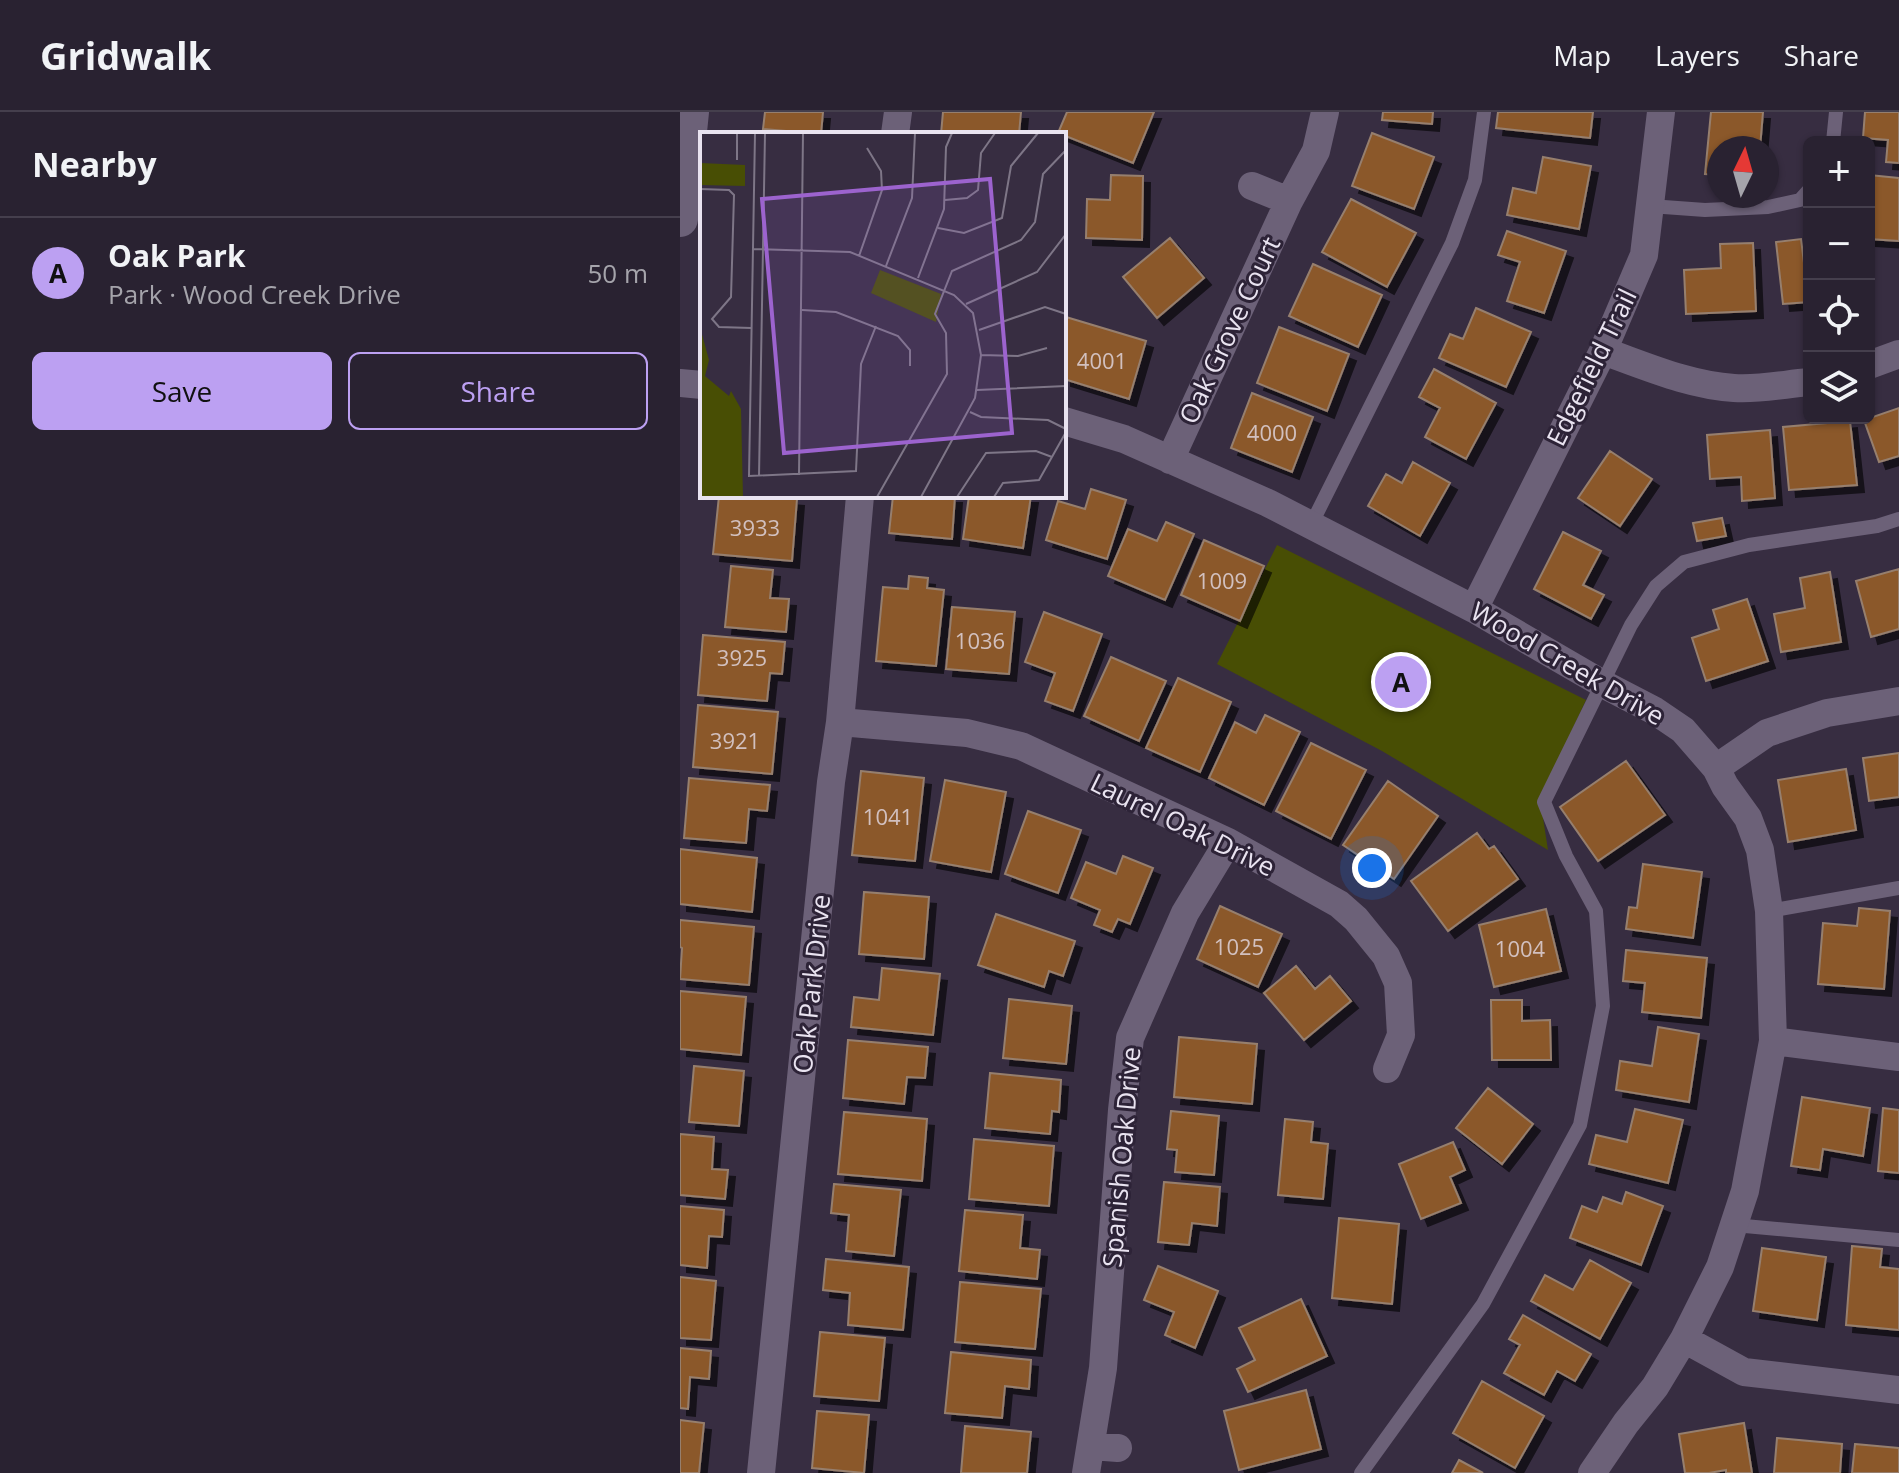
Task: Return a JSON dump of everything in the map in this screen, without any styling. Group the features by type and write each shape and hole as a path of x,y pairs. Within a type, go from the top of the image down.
{"street":[{"path":"680,219 691,112"},
{"path":"895,132 898,112"},
{"name":"Oak Grove Court","path":"1170,460 1289,201 1316,151 1325,112"},
{"name":"Edgefield Trail","path":"1474,609 1603,351 1644,255 1661,112"},
{"path":"1252,186 1289,201"},
{"path":"1603,351 1708,386 1738,389 1803,383"},
{"path":"1875,363 1899,354"},
{"path":"680,383 700,385"},
{"name":"Wood Creek Drive","path":"1066,422 1124,439 1268,503 1474,609 1655,711 1683,730 1716,768 1748,818 1760,850 1769,911 1773,1041 1745,1191 1720,1267 1684,1339 1655,1387 1592,1473"},
{"name":"Oak Park Drive","path":"761,1473 831,782 840,722 860,498"},
{"path":"1716,768 1767,733 1827,713 1899,701"},
{"name":"Laurel Oak Drive","path":"840,722 967,733 1021,746 1228,842 1339,904 1356,919 1386,956 1398,983 1401,1035 1387,1069"},
{"name":"Spanish Oak Drive","path":"1098,1456 1122,1110 1130,1038 1185,913 1228,842"},
{"path":"1773,1041 1899,1057"},
{"path":"1684,1339 1744,1372 1899,1390"}],"lane":[{"path":"1311,525 1452,243 1475,180 1484,112"},
{"path":"1834,136 1836,112"},
{"path":"1650,206 1705,210 1768,207 1803,197"},
{"path":"1361,1473 1483,1304 1580,1125 1603,1006 1596,911 1566,856 1544,802 1631,625 1656,586 1684,562 1749,545 1877,526 1899,519"},
{"path":"1769,911 1899,888"},
{"path":"1734,1225 1899,1240"}],"green space":[{"path":"1277,545 1586,700 1540,799 1548,850 1382,751 1217,664"}],"building":[{"path":"765,112 823,112 821,132 763,129"},
{"path":"943,112 1021,112 1019,132 941,132"},
{"path":"1067,112 1154,112 1133,163 1066,136 1066,132 1058,132"},
{"path":"1383,112 1433,112 1432,124 1382,120"},
{"path":"1498,112 1593,112 1590,138 1496,128"},
{"path":"1711,112 1763,112 1761,136 1709,136"},
{"path":"1865,112 1899,112 1899,163 1886,162 1888,140 1863,136"},
{"path":"1372,133 1434,157 1414,209 1352,186"},
{"path":"1543,157 1591,166 1579,229 1507,215 1513,188 1536,193"},
{"path":"1111,175 1143,176 1142,240 1086,238 1087,199 1110,200"},
{"path":"1875,176 1899,178 1899,241 1875,239"},
{"path":"1351,199 1416,233 1387,287 1322,252"},
{"path":"1507,231 1566,251 1544,313 1507,301 1520,262 1498,255"},
{"path":"1170,238 1204,278 1157,318 1123,277"},
{"path":"1801,239 1803,302 1783,304 1776,242"},
{"path":"1753,243 1756,311 1686,314 1684,270 1721,268 1720,244"},
{"path":"1313,264 1382,295 1358,347 1289,316"},
{"path":"1476,308 1531,332 1506,387 1439,358 1450,334 1463,339"},
{"path":"1066,317 1146,341 1129,399 1066,380"},
{"path":"1279,327 1349,354 1327,411 1257,383"},
{"path":"1434,369 1496,403 1466,459 1425,437 1440,408 1419,397"},
{"path":"1252,393 1313,417 1292,472 1231,448"},
{"path":"1899,408 1899,456 1879,462 1865,424 1875,424 1875,416"},
{"path":"1850,424 1857,485 1789,490 1783,427"},
{"path":"1770,430 1775,498 1742,501 1741,477 1710,479 1707,435"},
{"path":"1610,451 1652,479 1620,526 1578,498"},
{"path":"1413,462 1450,483 1420,536 1368,506 1386,474 1402,483"},
{"path":"1091,489 1126,500 1107,559 1046,540 1058,501 1085,509"},
{"path":"719,498 797,499 792,561 713,554"},
{"path":"893,498 955,498 952,539 889,533"},
{"path":"969,498 1031,498 1023,548 963,539"},
{"path":"1722,518 1726,536 1697,541 1693,523"},
{"path":"1166,522 1194,534 1165,600 1108,576 1128,529 1157,541"},
{"path":"1563,532 1601,551 1583,585 1604,595 1591,619 1534,589"},
{"path":"1204,540 1264,566 1240,621 1181,595"},
{"path":"731,566 773,570 770,598 789,599 786,632 725,627"},
{"path":"1899,569 1899,629 1871,637 1856,581"},
{"path":"1830,572 1841,642 1781,652 1774,614 1805,608 1800,578"},
{"path":"909,576 928,578 927,588 944,590 936,666 876,661 883,587 908,589"},
{"path":"1747,599 1768,661 1706,681 1692,638 1719,629 1713,610"},
{"path":"952,607 1015,612 1009,674 946,669"},
{"path":"1044,612 1102,634 1073,711 1045,701 1055,673 1025,662"},
{"path":"703,635 785,642 782,674 770,673 767,701 698,695"},
{"path":"1111,657 1166,681 1139,741 1084,716"},
{"path":"1178,678 1231,702 1200,772 1146,748"},
{"path":"698,705 778,712 772,774 693,767"},
{"path":"1265,715 1300,732 1264,805 1209,778 1235,722 1256,733"},
{"path":"1311,743 1366,770 1331,839 1276,811"},
{"path":"1899,753 1899,797 1869,801 1863,758"},
{"path":"1626,761 1665,815 1598,861 1560,807"},
{"path":"1846,769 1856,830 1788,842 1778,780"},
{"path":"861,771 924,778 915,861 852,855"},
{"path":"689,778 770,785 767,811 749,809 746,843 684,838"},
{"path":"945,780 1006,792 991,872 930,861"},
{"path":"1388,781 1438,816 1394,879 1343,845"},
{"path":"1028,811 1081,830 1058,893 1005,874"},
{"path":"1477,833 1489,849 1494,846 1518,879 1448,931 1411,881"},
{"path":"680,849 757,858 752,912 680,904"},
{"path":"1123,856 1153,868 1130,924 1118,919 1112,932 1094,925 1100,910 1071,898 1086,862 1116,874"},
{"path":"1643,864 1702,872 1693,938 1626,929 1629,907 1637,908"},
{"path":"864,892 929,897 924,959 859,954"},
{"path":"1220,906 1282,934 1258,987 1197,959"},
{"path":"1859,908 1890,911 1884,989 1818,984 1823,923 1857,926"},
{"path":"1546,909 1561,971 1494,987 1479,925"},
{"path":"996,914 1075,941 1063,976 1049,971 1044,987 978,965"},
{"path":"680,920 754,927 749,985 680,979"},
{"path":"1626,950 1707,958 1701,1018 1642,1012 1645,983 1623,981"},
{"path":"1296,966 1315,989 1330,976 1351,1001 1304,1040 1264,993"},
{"path":"882,968 940,974 933,1035 851,1027 854,997 879,1000"},
{"path":"680,991 746,997 741,1055 680,1049"},
{"path":"1009,999 1072,1006 1066,1064 1003,1058"},
{"path":"1491,1000 1522,1000 1522,1021 1550,1020 1551,1060 1492,1060"},
{"path":"1658,1027 1699,1034 1689,1102 1616,1090 1620,1061 1652,1066"},
{"path":"1179,1037 1257,1044 1252,1104 1174,1097"},
{"path":"848,1040 928,1047 925,1078 907,1077 904,1104 843,1098"},
{"path":"694,1066 744,1071 739,1126 689,1122"},
{"path":"990,1073 1061,1080 1059,1112 1052,1111 1050,1134 985,1128"},
{"path":"1488,1088 1533,1124 1502,1164 1456,1128"},
{"path":"1802,1097 1870,1108 1863,1156 1823,1149 1820,1170 1791,1166"},
{"path":"1883,1108 1899,1110 1899,1173 1878,1171"},
{"path":"1635,1109 1683,1120 1668,1183 1589,1164 1596,1135 1627,1142"},
{"path":"1171,1111 1219,1116 1214,1175 1175,1172 1177,1150 1167,1149"},
{"path":"844,1112 927,1119 922,1181 838,1174"},
{"path":"1285,1119 1313,1122 1311,1142 1328,1144 1323,1199 1278,1195"},
{"path":"680,1134 714,1137 712,1169 728,1170 725,1199 680,1195"},
{"path":"974,1139 1054,1146 1049,1206 969,1199"},
{"path":"1453,1142 1465,1170 1450,1177 1461,1203 1421,1219 1399,1164"},
{"path":"1164,1182 1220,1187 1217,1226 1192,1223 1189,1245 1158,1242"},
{"path":"834,1184 901,1190 894,1256 846,1251 849,1215 831,1213"},
{"path":"1626,1192 1663,1206 1641,1265 1570,1238 1582,1206 1597,1212 1603,1197 1622,1204"},
{"path":"680,1206 724,1210 722,1237 709,1236 707,1268 680,1265"},
{"path":"965,1210 1023,1215 1020,1248 1040,1250 1037,1279 959,1271"},
{"path":"1339,1218 1399,1224 1392,1304 1332,1298"},
{"path":"1852,1246 1882,1249 1880,1267 1899,1269 1899,1330 1846,1325"},
{"path":"1762,1248 1826,1257 1817,1320 1753,1311"},
{"path":"826,1259 909,1267 903,1330 848,1325 850,1293 823,1290"},
{"path":"1590,1260 1631,1283 1600,1339 1531,1301 1545,1275 1573,1290"},
{"path":"1158,1266 1218,1291 1195,1348 1165,1335 1174,1312 1144,1300"},
{"path":"680,1277 716,1281 711,1340 680,1338"},
{"path":"960,1282 1041,1289 1035,1349 955,1342"},
{"path":"1301,1299 1327,1356 1248,1392 1237,1369 1255,1360 1239,1328"},
{"path":"1523,1315 1591,1354 1575,1381 1557,1371 1544,1395 1504,1373 1520,1345 1509,1339"},
{"path":"820,1332 885,1338 879,1401 814,1396"},
{"path":"680,1348 711,1351 709,1379 690,1377 688,1409 680,1408"},
{"path":"951,1352 1031,1360 1029,1389 1005,1386 1002,1418 945,1413"},
{"path":"1482,1381 1544,1416 1515,1468 1453,1433"},
{"path":"1306,1390 1321,1449 1239,1470 1224,1411"},
{"path":"817,1411 869,1415 864,1473 812,1468"},
{"path":"680,1420 704,1423 699,1473 680,1473"},
{"path":"1744,1423 1752,1473 1726,1473 1726,1470 1685,1473 1679,1434"},
{"path":"965,1426 1031,1432 1027,1473 961,1473"},
{"path":"1777,1438 1842,1444 1840,1473 1774,1473"},
{"path":"1855,1444 1899,1448 1899,1473 1852,1473"},
{"path":"1459,1460 1483,1473 1452,1473"}],"place":[{"name":"Oak Park","path":"1401,682"}]}
